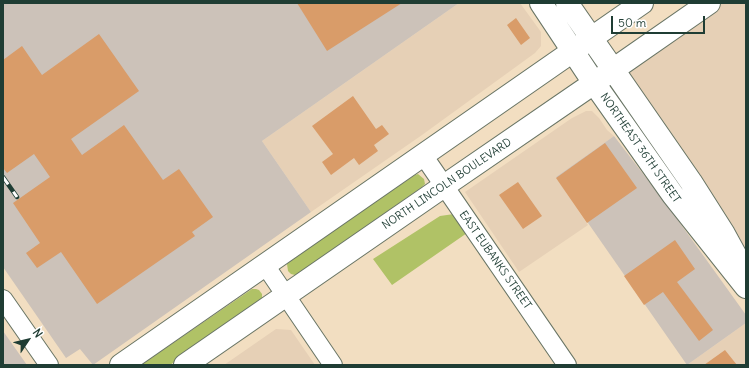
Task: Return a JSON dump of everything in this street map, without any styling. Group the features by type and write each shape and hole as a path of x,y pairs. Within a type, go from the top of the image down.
{"main road":[{"name":"NORTHEAST 36TH STREET","path":"541,3 594,83 673,195 746,287"},
{"name":"NORTHEAST 36TH STREET","path":"567,3 691,182 724,234 746,274"},
{"path":"121,365 642,3"},
{"name":"NORTH LINCOLN BOULEVARD","path":"185,365 709,3"}],"street":[{"name":"EAST EUBANKS STREET","path":"423,155 567,365"},
{"path":"265,265 333,365"},
{"path":"3,299 49,365"}],"shaded area":[{"path":"3,3 459,3 262,141 311,212 93,365 80,349 66,358 3,267"},
{"path":"459,3 520,3 541,32 541,46 535,53 422,135 311,212 262,141"},
{"path":"720,3 746,3 746,275 611,78"},
{"path":"586,111 592,111 607,130 614,136 556,177 588,225 519,272 465,192 572,118"},
{"path":"614,136 667,205 746,315 746,323 687,365 556,177"},
{"path":"746,323 746,365 687,365"},
{"path":"276,329 291,330 315,365 224,365"},
{"path":"3,331 27,365 3,365"}],"green space":[{"path":"418,174 424,179 425,184 422,187 300,273 295,275 288,271 287,264 289,260"},
{"path":"454,214 467,233 392,285 373,259 440,216"},
{"path":"252,289 259,290 262,294 262,299 259,302 170,365 141,365"}],"building":[{"path":"297,3 402,3 327,51"},
{"path":"516,18 530,38 521,45 507,25"},
{"path":"99,34 139,91 71,139 82,155 124,125 163,180 179,169 213,217 192,232 195,236 97,304 61,252 37,268 26,253 40,243 13,203 50,177 34,154 7,173 3,168 3,60 22,46 42,75"},
{"path":"353,96 376,129 382,125 389,134 374,145 378,151 359,165 354,158 331,175 322,162 333,154 312,126"},
{"path":"605,143 637,188 587,223 556,178"},
{"path":"518,182 542,216 523,229 499,195"},
{"path":"675,240 695,269 677,282 713,330 699,341 663,292 644,305 624,276"},
{"path":"725,350 737,365 704,365"}],"railway":[{"path":"3,177 17,197"}]}
